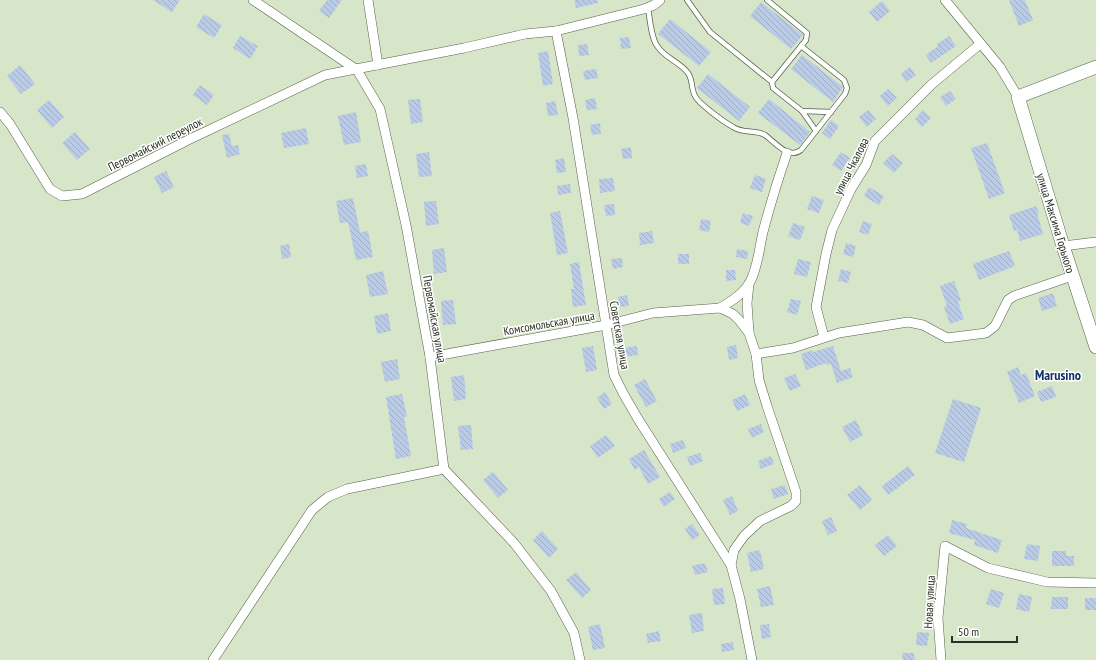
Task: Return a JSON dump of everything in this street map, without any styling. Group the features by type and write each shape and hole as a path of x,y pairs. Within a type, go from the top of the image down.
{"street":[{"name":"Первомайская улица","path":"253,0 357,70 380,109 406,225 430,357 444,469"},
{"path":"368,0 378,65"},
{"name":"Первомайский переулок","path":"0,112 10,124 50,189 62,196 82,194 188,140 325,75 357,70 525,34 556,31 648,8 660,0"},
{"path":"945,0 1000,67 1018,97 1096,67"},
{"name":"Советская улица","path":"556,31 573,118 614,375 638,419 731,565 740,599 752,660"},
{"name":"улица Чкалова","path":"824,337 816,308 832,230 851,189 866,165 875,141 931,85 980,44"},
{"name":"улица Максима Горького","path":"1018,97 1072,276 1096,347"},
{"name":"Комсомольская улица","path":"430,357 606,325 653,313 720,308 733,301 749,284 754,274 768,213 787,153"},
{"path":"1063,246 1096,242"},
{"path":"756,354 793,348 839,333 908,322 923,326 947,338 986,333 995,326 1008,300 1014,296 1072,276"},
{"name":"Комсомольская улица","path":"731,565 734,550 749,531 760,521 791,506 796,501 796,492 759,380 756,354 749,333 749,284"},
{"name":"Комсомольская улица","path":"720,308 733,314 749,333"},
{"path":"213,660 312,510 328,497 347,489 444,469 514,543 551,591 574,633 580,660"},
{"name":"Новая улица","path":"941,660 938,618 945,546 988,568 1047,582 1096,583"}],"lane":[{"path":"687,0 710,32 772,82 773,88 802,111 816,131"},
{"path":"767,0 806,30 807,37 772,82"},
{"path":"648,8 656,44 661,51 689,73 694,94 699,101 732,127 762,134 787,153 797,153 845,94 846,88 844,80 801,46"},
{"path":"802,111 831,112"}],"building":[{"path":"153,0 180,0 172,12"},
{"path":"327,0 342,0 329,18 319,11"},
{"path":"574,0 597,0 598,3 576,8"},
{"path":"1009,0 1025,0 1033,20 1019,26"},
{"path":"882,1 890,11 877,22 869,12"},
{"path":"761,2 803,35 791,49 750,16"},
{"path":"204,14 222,25 214,38 196,27"},
{"path":"670,19 711,52 699,66 658,34"},
{"path":"240,36 258,46 250,59 233,48"},
{"path":"949,36 956,46 931,63 926,55 938,46 937,44"},
{"path":"629,37 631,48 621,49 620,38"},
{"path":"587,44 589,55 579,56 578,45"},
{"path":"548,51 553,84 543,86 538,53"},
{"path":"802,55 843,87 833,102 791,69"},
{"path":"20,65 35,84 21,94 7,76"},
{"path":"910,67 916,75 906,82 901,74"},
{"path":"596,69 598,78 585,80 583,71"},
{"path":"708,74 750,107 739,121 697,88"},
{"path":"200,85 214,95 207,105 193,95"},
{"path":"888,89 897,98 888,106 880,96"},
{"path":"950,91 956,99 946,106 940,97"},
{"path":"595,98 597,109 587,110 585,100"},
{"path":"420,99 423,122 411,124 408,100"},
{"path":"769,99 810,132 800,145 758,113"},
{"path":"49,100 64,117 52,128 37,110"},
{"path":"555,101 558,115 548,116 546,103"},
{"path":"868,110 876,119 867,127 859,117"},
{"path":"923,110 931,118 922,127 915,119"},
{"path":"356,112 361,142 344,145 338,116"},
{"path":"831,120 839,126 830,139 822,133"},
{"path":"600,123 601,134 592,135 590,125"},
{"path":"306,128 309,144 284,148 281,133"},
{"path":"75,132 90,149 77,160 62,143"},
{"path":"229,134 232,146 238,145 240,154 227,158 222,135"},
{"path":"987,143 1005,193 989,199 971,148"},
{"path":"631,147 632,158 623,159 621,149"},
{"path":"429,152 432,176 419,177 416,154"},
{"path":"841,152 850,158 841,171 832,165"},
{"path":"892,154 903,163 894,173 883,163"},
{"path":"564,158 566,172 557,173 555,160"},
{"path":"366,164 368,176 357,178 355,166"},
{"path":"166,171 174,187 162,193 154,177"},
{"path":"755,175 766,179 762,192 750,188"},
{"path":"613,178 615,191 600,193 599,179"},
{"path":"570,184 571,193 558,195 557,186"},
{"path":"869,187 884,196 879,205 864,196"},
{"path":"812,196 824,200 819,213 807,209"},
{"path":"353,198 360,232 368,231 373,257 356,260 348,222 340,223 336,201"},
{"path":"436,201 439,224 426,226 424,202"},
{"path":"614,204 615,215 606,216 604,205"},
{"path":"1036,206 1039,213 1037,213 1043,234 1020,241 1017,230 1014,231 1009,215"},
{"path":"560,211 568,253 557,255 550,213"},
{"path":"743,213 753,216 749,226 740,223"},
{"path":"701,219 711,221 709,232 699,230"},
{"path":"863,221 872,224 868,235 859,232"},
{"path":"793,223 805,227 800,240 788,236"},
{"path":"652,231 654,243 640,245 639,233"},
{"path":"846,243 856,246 853,257 843,254"},
{"path":"289,244 291,257 282,259 280,246"},
{"path":"444,248 447,272 434,274 432,250"},
{"path":"737,249 748,251 747,259 736,257"},
{"path":"1009,251 1015,266 979,280 973,264"},
{"path":"678,254 689,254 689,264 678,264"},
{"path":"622,258 623,267 613,269 611,259"},
{"path":"798,259 811,262 807,277 794,274"},
{"path":"579,262 586,305 573,307 571,289 574,289 570,264"},
{"path":"841,269 851,272 848,283 838,281"},
{"path":"726,270 735,270 736,280 726,281"},
{"path":"383,271 388,294 370,297 366,275"},
{"path":"954,281 961,300 958,302 964,319 950,324 944,307 947,306 940,286"},
{"path":"1053,293 1057,306 1042,311 1038,298"},
{"path":"627,295 629,306 619,307 618,297"},
{"path":"791,299 801,301 797,315 787,312"},
{"path":"453,300 456,324 443,325 441,301"},
{"path":"388,313 391,331 377,334 374,316"},
{"path":"736,345 738,358 729,360 727,347"},
{"path":"593,346 597,370 586,372 582,348"},
{"path":"637,346 638,355 625,357 623,348"},
{"path":"833,346 841,371 850,368 853,377 837,383 831,364 827,365 826,363 806,370 801,354 812,350 813,352"},
{"path":"397,359 400,379 385,382 381,362"},
{"path":"1018,367 1021,375 1026,373 1035,396 1019,403 1007,372"},
{"path":"795,374 801,386 790,391 784,378"},
{"path":"464,375 466,399 454,401 451,377"},
{"path":"645,379 657,401 646,407 634,385"},
{"path":"1052,386 1056,397 1041,402 1037,392"},
{"path":"605,392 612,404 604,409 597,398"},
{"path":"402,394 407,416 404,417 411,456 396,459 386,397"},
{"path":"745,394 750,405 737,411 732,400"},
{"path":"953,399 981,408 964,462 935,453"},
{"path":"856,420 863,435 850,442 842,427"},
{"path":"761,424 764,432 752,438 748,429"},
{"path":"471,425 473,449 461,450 458,426"},
{"path":"606,435 615,446 598,458 590,446"},
{"path":"683,440 686,448 673,453 670,444"},
{"path":"644,450 660,477 648,484 639,467 635,470 629,459"},
{"path":"700,453 703,461 690,466 687,457"},
{"path":"771,456 774,464 761,469 758,461"},
{"path":"908,466 915,475 888,495 882,486"},
{"path":"493,472 508,490 498,498 483,480"},
{"path":"785,485 788,494 774,499 771,489"},
{"path":"860,485 872,500 860,510 847,495"},
{"path":"670,492 675,499 664,507 659,499"},
{"path":"732,496 738,511 730,515 723,500"},
{"path":"831,517 837,531 828,535 822,521"},
{"path":"952,520 967,524 966,528 1002,540 998,553 974,545 975,540 949,533"},
{"path":"692,524 700,535 692,540 685,529"},
{"path":"542,531 558,549 549,558 533,540"},
{"path":"888,535 897,546 884,556 875,545"},
{"path":"1027,544 1040,546 1038,561 1024,559"},
{"path":"760,550 764,569 751,572 747,553"},
{"path":"1052,551 1066,551 1066,556 1074,556 1074,566 1052,566"},
{"path":"705,563 708,572 695,575 692,566"},
{"path":"576,572 591,590 582,598 566,580"},
{"path":"770,586 774,605 761,607 757,589"},
{"path":"723,588 725,604 714,605 712,589"},
{"path":"991,589 1004,593 999,608 986,604"},
{"path":"1019,594 1032,597 1029,612 1016,609"},
{"path":"1052,597 1068,597 1068,609 1051,609"},
{"path":"1085,598 1096,598 1096,610 1085,610"},
{"path":"702,613 704,631 692,633 689,615"},
{"path":"600,624 605,648 593,650 588,627"},
{"path":"769,624 771,637 762,639 760,625"},
{"path":"659,631 661,641 648,643 646,634"},
{"path":"917,632 929,633 927,646 916,645"},
{"path":"733,642 734,650 722,652 721,644"},
{"path":"902,653 914,653 915,660 903,660"}],"district":[{"name":"Marusino","path":"1058,375"}]}
